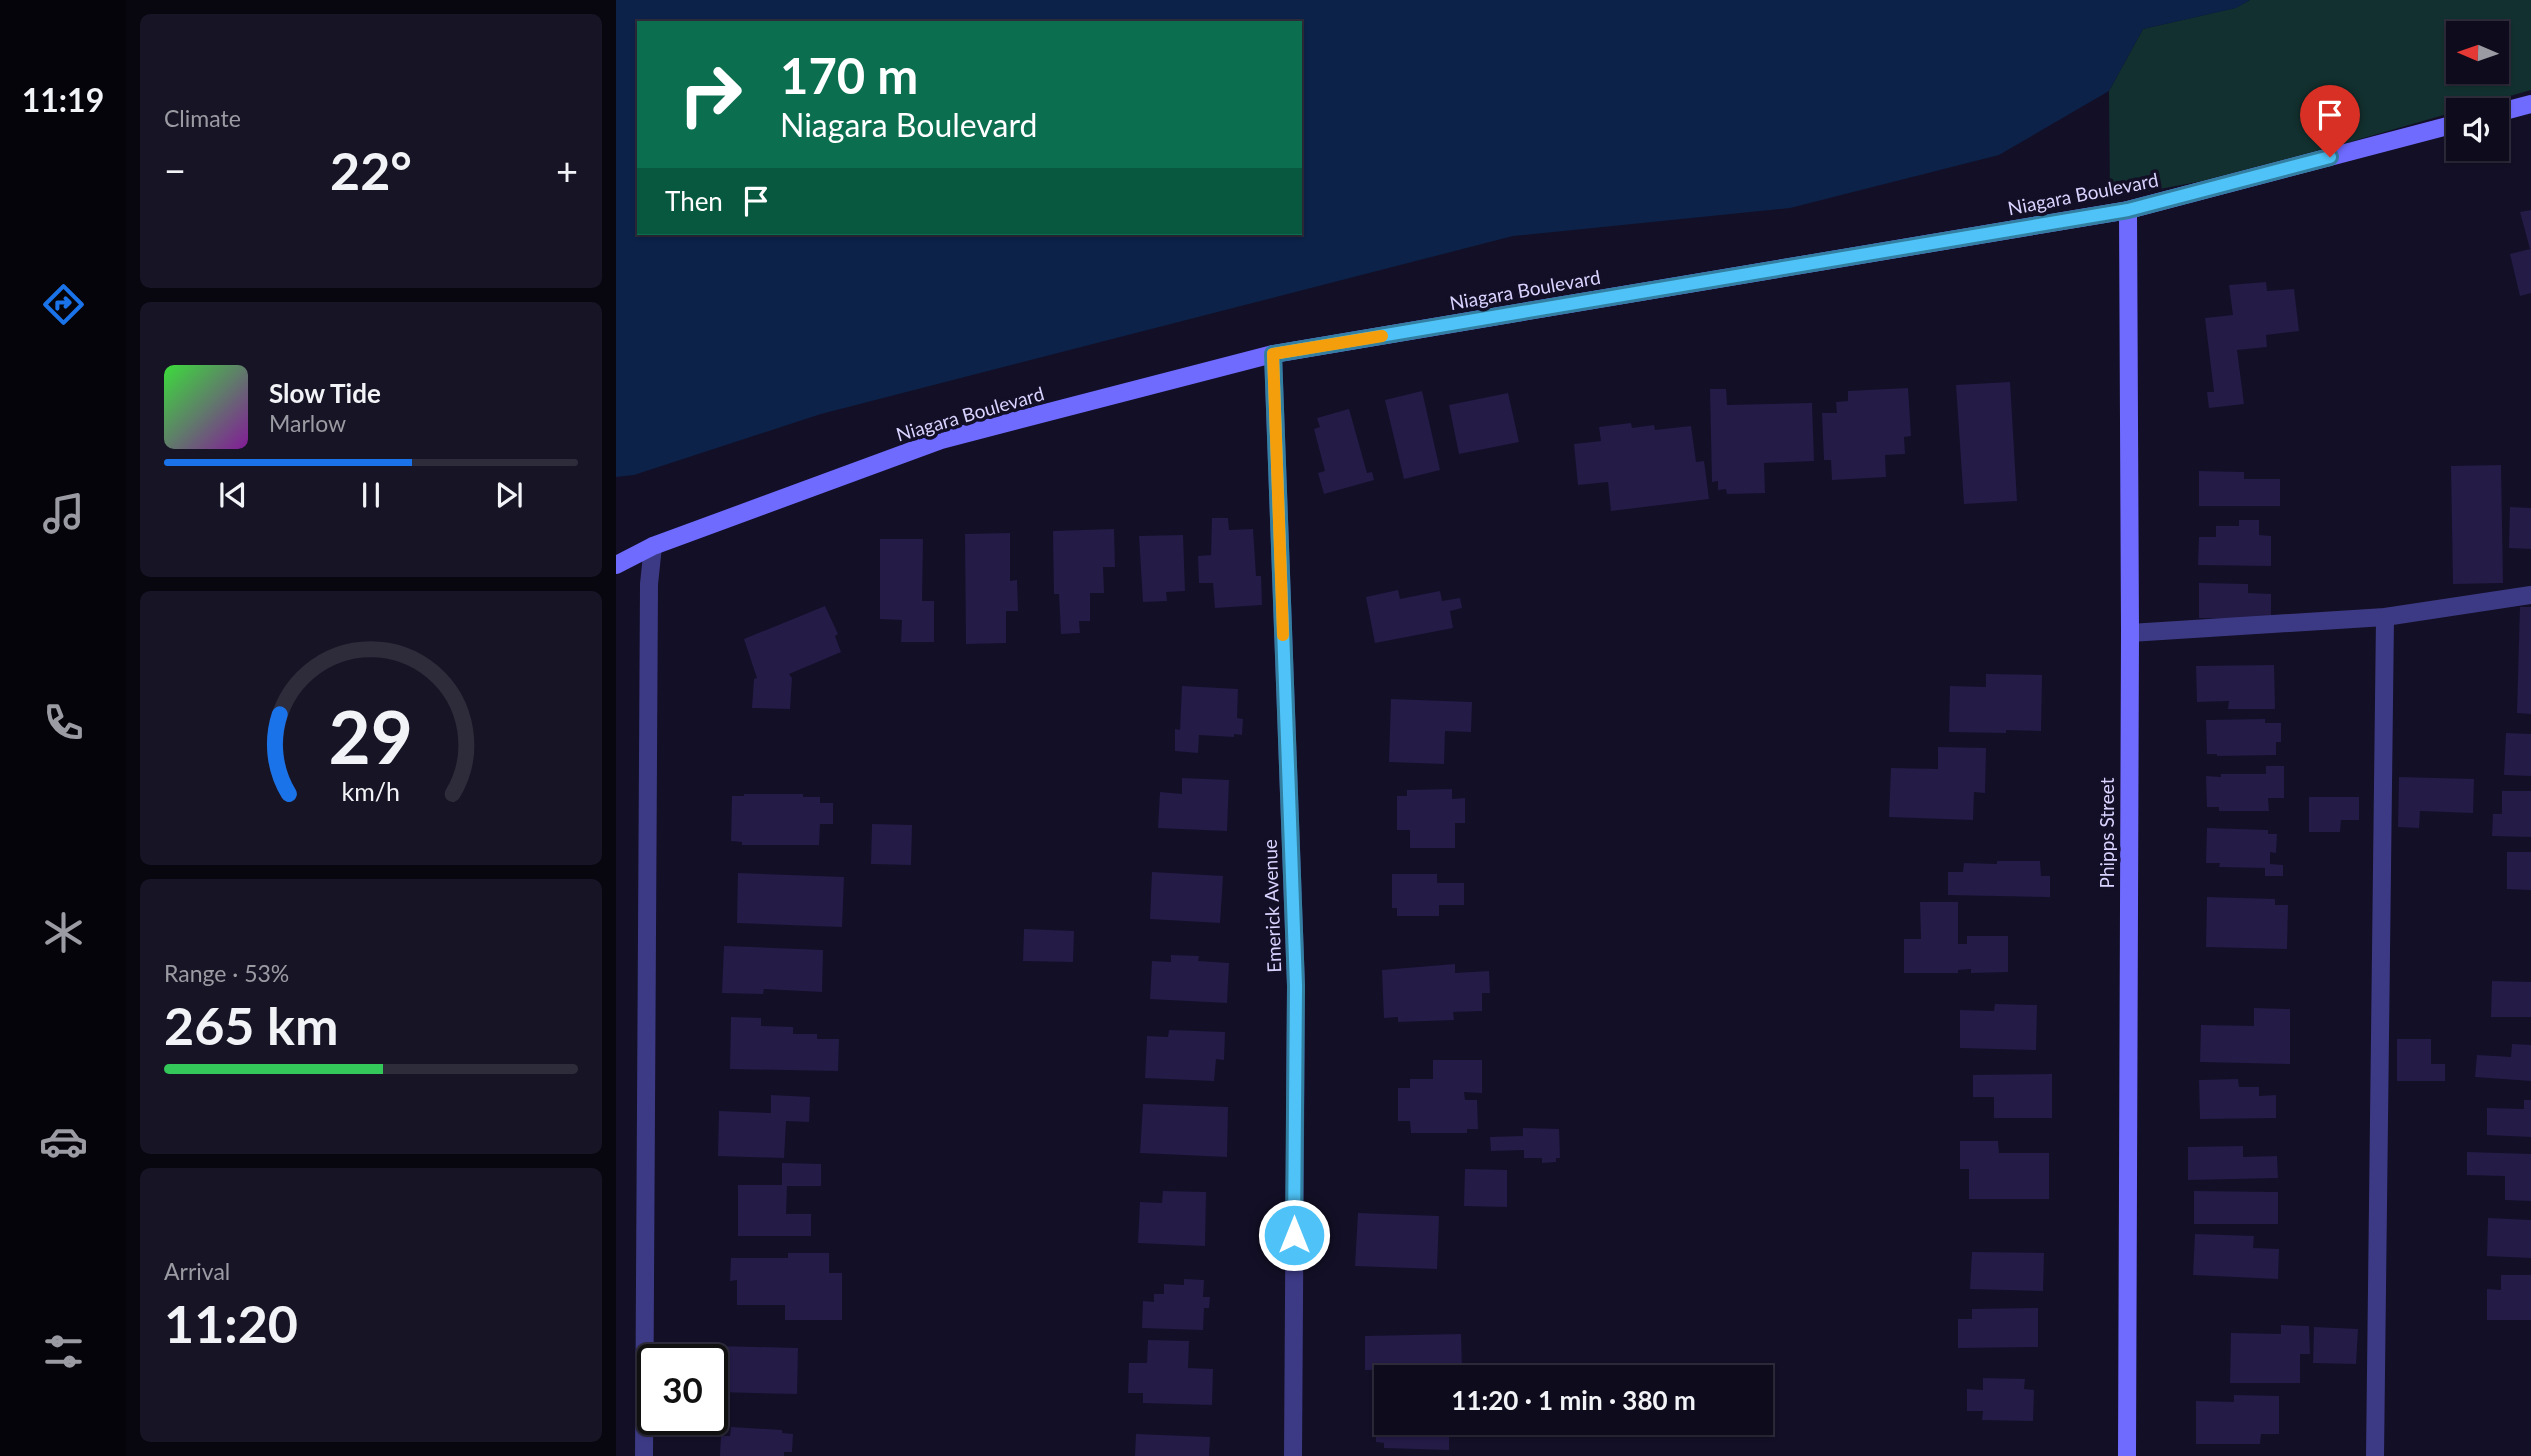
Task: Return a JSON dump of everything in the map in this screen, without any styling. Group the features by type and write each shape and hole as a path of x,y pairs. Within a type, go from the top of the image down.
{"main road":[{"path":"2509,110 2531,104"},
{"name":"Niagara Boulevard","path":"616,565 653,546 941,440 1273,354 2128,210 2446,126"},
{"name":"Phipps Street","path":"2126,1456 2130,633 2128,210"}],"street":[{"name":"Emerick Avenue","path":"1273,354 1296,986 1293,1456"},
{"path":"644,1456 646,849 649,584 653,546"},
{"path":"2130,633 2385,617 2531,595"},
{"path":"2375,1456 2385,617"}],"green space":[{"path":"2250,0 2531,0 2531,90 2503,98 2446,98 2446,114 2231,176 2110,198 2109,91 2143,29 2235,8"}],"water":[{"path":"616,0 2250,0 2236,8 2143,29 2109,91 1999,155 1790,208 1513,236 821,414 634,475 616,477"}],"building":[{"path":"2531,210 2531,293 2520,296 2510,254 2530,249 2520,212"},
{"path":"2266,282 2267,291 2294,289 2299,331 2266,335 2267,347 2237,350 2244,404 2209,408 2207,392 2214,392 2205,318 2233,315 2229,285"},
{"path":"2010,382 2017,501 1964,504 1956,385"},
{"path":"1908,388 1911,436 1904,437 1905,454 1885,455 1886,477 1832,480 1831,460 1824,460 1822,413 1837,413 1836,402 1848,401 1848,391"},
{"path":"1710,389 1726,389 1727,405 1812,403 1814,461 1764,463 1765,493 1727,494 1726,489 1718,490 1718,481 1712,482"},
{"path":"1422,391 1440,470 1404,479 1385,400"},
{"path":"1508,393 1519,442 1459,454 1449,405"},
{"path":"1349,409 1367,473 1372,472 1374,480 1324,494 1318,473 1325,471 1314,429 1320,427 1317,418"},
{"path":"1631,423 1632,428 1654,425 1655,430 1691,426 1696,462 1704,461 1709,499 1611,511 1608,482 1578,485 1574,444 1601,441 1599,427"},
{"path":"2501,465 2503,583 2453,584 2451,466"},
{"path":"2199,471 2244,472 2244,479 2280,479 2280,506 2199,506"},
{"path":"2510,507 2531,508 2531,549 2509,548"},
{"path":"1212,518 1228,518 1229,530 1253,529 1256,576 1261,576 1262,605 1215,608 1213,583 1199,583 1198,556 1211,555"},
{"path":"2239,520 2259,520 2259,535 2271,536 2271,566 2198,565 2199,537 2216,537 2216,526 2239,526"},
{"path":"1114,529 1115,567 1103,567 1104,593 1090,593 1090,621 1079,621 1080,633 1061,634 1059,594 1054,594 1053,531"},
{"path":"1010,533 1010,581 1017,580 1018,611 1006,611 1006,643 966,644 965,534"},
{"path":"1183,535 1185,591 1166,592 1167,601 1143,602 1139,536"},
{"path":"880,539 923,539 922,601 934,601 934,642 901,642 902,620 880,619"},
{"path":"2199,583 2248,584 2248,593 2271,594 2271,620 2199,618"},
{"path":"1398,590 1400,599 1440,591 1442,601 1460,598 1462,608 1450,611 1453,628 1375,643 1366,597"},
{"path":"825,606 838,634 835,636 841,652 789,674 792,678 790,709 752,708 754,679 757,678 744,639"},
{"path":"2520,607 2531,607 2531,714 2517,713"},
{"path":"2274,665 2275,709 2228,709 2229,701 2197,702 2196,666"},
{"path":"1986,674 2042,675 2041,731 1949,732 1950,686 1986,687"},
{"path":"1182,686 1238,689 1237,718 1243,719 1242,735 1199,735 1198,753 1175,751 1175,729 1180,730"},
{"path":"1391,699 1472,702 1471,732 1445,731 1444,764 1389,762"},
{"path":"2265,719 2265,723 2281,723 2281,742 2276,742 2276,755 2207,754 2206,720"},
{"path":"2506,733 2531,734 2531,776 2504,775"},
{"path":"1938,747 1986,748 1985,793 1974,792 1973,820 1889,817 1891,768 1938,769"},
{"path":"2266,766 2284,766 2284,798 2268,798 2269,811 2219,811 2219,807 2207,807 2206,776 2266,774"},
{"path":"2399,777 2474,779 2473,813 2420,811 2419,828 2398,827"},
{"path":"1182,778 1229,780 1227,831 1158,828 1160,792 1182,794"},
{"path":"1452,789 1452,799 1465,798 1465,823 1455,823 1455,848 1410,848 1410,830 1397,830 1397,796 1407,796 1407,790"},
{"path":"2502,791 2531,791 2531,837 2492,836 2493,814 2502,814"},
{"path":"803,794 803,797 820,797 820,803 833,803 833,824 820,824 819,845 742,845 742,842 731,841 732,796"},
{"path":"2309,797 2359,797 2359,820 2341,820 2340,832 2309,832"},
{"path":"872,824 912,825 911,865 871,864"},
{"path":"2207,828 2268,830 2268,834 2277,834 2276,853 2270,852 2270,864 2283,865 2283,876 2265,876 2265,868 2219,867 2220,863 2206,863"},
{"path":"2507,852 2531,852 2531,890 2507,889"},
{"path":"1997,861 2040,861 2041,876 2050,876 2050,897 1948,895 1948,872 1963,872 1964,863 1997,864"},
{"path":"1152,872 1223,876 1220,923 1150,919"},
{"path":"738,873 844,877 842,927 737,923"},
{"path":"1392,874 1437,874 1437,883 1464,883 1464,905 1439,905 1439,916 1397,916 1397,908 1392,908"},
{"path":"2207,897 2275,899 2275,905 2288,905 2287,949 2206,947"},
{"path":"1920,902 1958,902 1958,944 1967,944 1967,936 2008,936 2008,972 1971,973 1971,969 1958,970 1958,973 1904,973 1904,939 1921,939"},
{"path":"1024,929 1074,931 1073,962 1023,961"},
{"path":"724,946 823,950 822,992 764,989 763,994 722,993"},
{"path":"1171,955 1199,956 1198,961 1229,963 1227,1003 1150,999 1152,961 1171,962"},
{"path":"1455,964 1455,973 1489,971 1490,993 1482,993 1482,1011 1453,1012 1454,1020 1398,1022 1398,1017 1384,1018 1382,970"},
{"path":"2492,981 2531,982 2531,1017 2491,1017"},
{"path":"1995,1004 2037,1005 2036,1050 1960,1048 1960,1010 1994,1011"},
{"path":"2254,1008 2290,1009 2290,1064 2200,1062 2201,1025 2254,1026"},
{"path":"731,1017 761,1018 761,1026 793,1027 793,1034 817,1034 817,1039 839,1039 838,1071 730,1069"},
{"path":"1169,1030 1225,1032 1224,1060 1216,1059 1214,1081 1145,1078 1147,1036 1168,1037"},
{"path":"2397,1039 2431,1039 2431,1064 2445,1064 2445,1081 2397,1081"},
{"path":"2512,1044 2531,1045 2531,1081 2475,1077 2477,1055 2511,1057"},
{"path":"1433,1060 1482,1060 1482,1093 1464,1092 1465,1100 1477,1100 1478,1129 1467,1129 1467,1133 1411,1133 1410,1121 1398,1121 1398,1088 1410,1088 1410,1079 1433,1079"},
{"path":"2052,1074 2052,1118 1994,1118 1994,1097 1973,1097 1973,1075"},
{"path":"2238,1079 2239,1087 2259,1087 2259,1096 2276,1095 2276,1118 2200,1119 2199,1080"},
{"path":"771,1095 810,1097 809,1122 786,1121 784,1158 718,1156 719,1111 771,1113"},
{"path":"2524,1100 2531,1100 2531,1137 2487,1135 2487,1108 2524,1109"},
{"path":"1143,1104 1228,1107 1227,1157 1140,1153"},
{"path":"1523,1128 1559,1129 1560,1158 1556,1158 1556,1162 1542,1163 1542,1158 1524,1158 1524,1150 1491,1151 1490,1137 1523,1136"},
{"path":"1960,1141 1998,1141 1999,1153 2049,1153 2049,1199 1969,1199 1969,1169 1960,1169"},
{"path":"2243,1146 2243,1157 2277,1156 2278,1178 2188,1180 2188,1147"},
{"path":"2467,1152 2531,1154 2531,1201 2505,1200 2505,1176 2467,1175"},
{"path":"782,1163 821,1164 821,1186 787,1186 786,1214 811,1214 811,1236 738,1236 738,1185 782,1185"},
{"path":"1465,1169 1507,1170 1507,1207 1464,1206"},
{"path":"1163,1191 1206,1192 1205,1246 1138,1243 1140,1202 1162,1203"},
{"path":"2194,1191 2278,1192 2278,1224 2194,1224"},
{"path":"1358,1213 1439,1216 1437,1269 1355,1266"},
{"path":"2488,1218 2531,1220 2531,1258 2487,1256"},
{"path":"2195,1234 2254,1236 2253,1248 2279,1249 2278,1279 2193,1275"},
{"path":"1972,1252 2044,1253 2043,1291 1970,1289"},
{"path":"788,1253 829,1253 829,1273 842,1273 842,1320 785,1320 785,1305 737,1305 737,1280 730,1281 731,1258 788,1258"},
{"path":"2501,1275 2531,1275 2531,1320 2487,1320 2487,1289 2501,1290"},
{"path":"1184,1279 1204,1280 1203,1297 1210,1297 1209,1308 1204,1308 1203,1330 1142,1328 1143,1301 1154,1302 1154,1294 1164,1294 1164,1284 1184,1285"},
{"path":"2038,1308 2038,1347 1958,1348 1958,1319 1972,1319 1972,1309"},
{"path":"2281,1325 2309,1326 2310,1354 2300,1354 2300,1383 2230,1383 2231,1333 2281,1334"},
{"path":"2314,1327 2358,1329 2356,1364 2313,1363"},
{"path":"1461,1334 1462,1365 1374,1365 1374,1370 1365,1370 1365,1336"},
{"path":"1148,1340 1189,1341 1188,1368 1213,1369 1212,1405 1143,1403 1143,1393 1128,1393 1129,1363 1147,1363"},
{"path":"728,1346 798,1348 797,1394 728,1392"},
{"path":"1983,1378 2025,1379 2024,1389 2034,1390 2033,1421 1982,1420 1983,1411 1967,1411 1967,1389 1983,1390"},
{"path":"2234,1395 2279,1396 2279,1434 2261,1434 2260,1444 2196,1444 2196,1401 2234,1402"},
{"path":"731,1427 782,1430 782,1433 793,1434 792,1452 784,1452 784,1456 720,1456 721,1436 730,1436"},
{"path":"1136,1434 1210,1437 1209,1456 1135,1456"},
{"path":"1376,1435 1449,1435 1449,1450 1384,1448 1384,1443 1376,1442"}],"slow traffic":[{"path":"1283,635 1273,354 1382,336"}],"route":[{"path":"1294,1235 1296,986 1273,354 2128,210 2330,157"}]}
